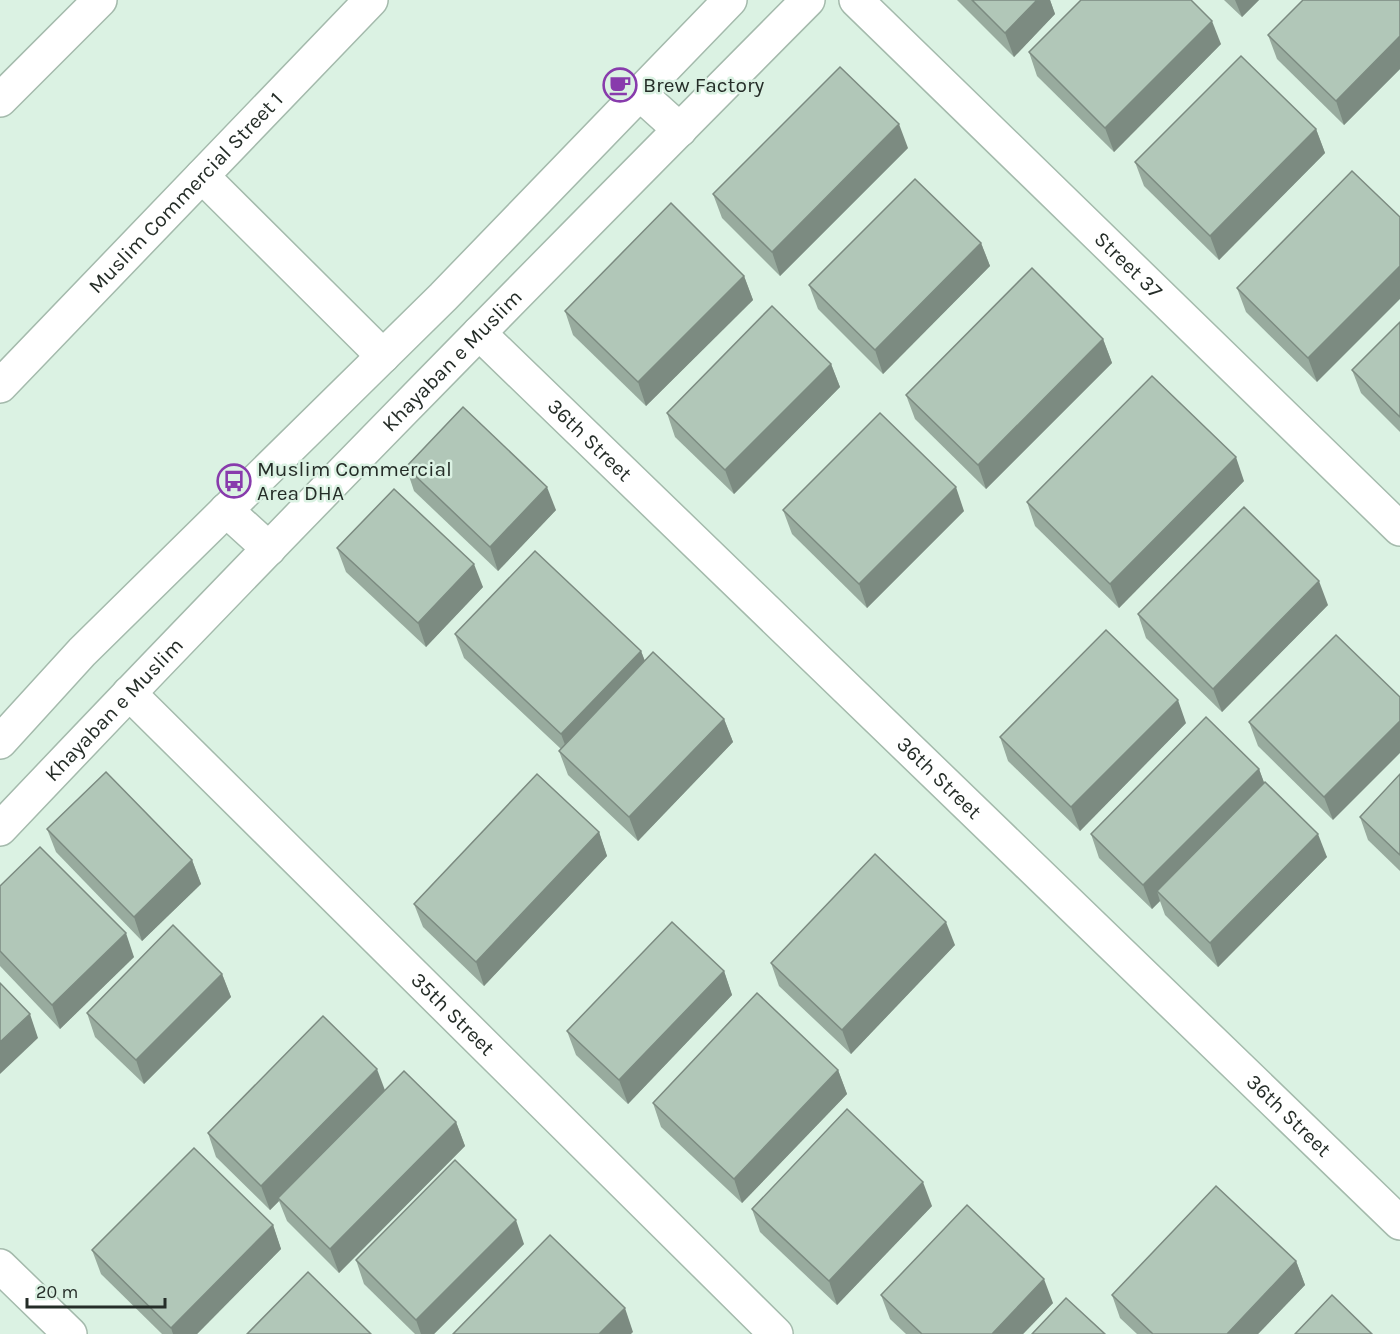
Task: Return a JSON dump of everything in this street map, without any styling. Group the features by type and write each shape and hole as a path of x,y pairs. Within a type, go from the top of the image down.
{"street":[{"name":"Muslim Commercial Street 1","path":"0,386 371,0"},
{"path":"0,742 82,652 443,297 730,0"},
{"name":"Khayaban e Muslim","path":"0,829 268,549 808,0"},
{"name":"Street 37","path":"856,0 1400,529"},
{"path":"0,99 84,5"},
{"path":"639,93 680,130"},
{"path":"202,176 383,356"},
{"name":"36th Street","path":"479,333 1400,1223"},
{"path":"226,510 268,549"},
{"name":"35th Street","path":"129,693 776,1334"},
{"path":"0,1266 70,1334"}],"building":[{"path":"972,0 1037,0 1005,33"},
{"path":"1081,0 1191,0 1212,21 1105,128 1029,52"},
{"path":"1303,0 1400,0 1400,36 1336,101 1268,35"},
{"path":"1241,56 1316,129 1210,236 1135,162"},
{"path":"840,67 899,124 772,252 713,194"},
{"path":"1352,171 1400,217 1400,266 1308,358 1237,288"},
{"path":"915,179 981,243 875,350 809,285"},
{"path":"671,203 744,276 638,382 565,311"},
{"path":"1032,268 1103,339 978,465 906,395"},
{"path":"772,306 831,364 725,470 667,413"},
{"path":"1400,322 1400,417 1352,370"},
{"path":"1152,376 1236,457 1110,584 1027,502"},
{"path":"463,407 547,487 490,547 406,467"},
{"path":"880,413 956,487 859,584 783,510"},
{"path":"394,489 474,564 418,623 337,548"},
{"path":"1244,507 1319,581 1213,689 1138,614"},
{"path":"535,551 641,651 561,734 455,634"},
{"path":"1106,630 1178,700 1071,807 1000,737"},
{"path":"1336,635 1400,697 1400,721 1324,797 1249,722"},
{"path":"653,652 724,719 629,817 559,751"},
{"path":"1206,717 1259,769 1143,885 1091,834"},
{"path":"106,772 192,860 134,917 47,829"},
{"path":"537,774 599,832 476,962 414,904"},
{"path":"1400,774 1400,855 1360,817"},
{"path":"1265,782 1318,834 1210,943 1157,891"},
{"path":"40,847 126,933 52,1005 0,951 0,886"},
{"path":"875,854 946,922 842,1030 771,963"},
{"path":"672,922 724,971 619,1080 567,1031"},
{"path":"173,925 222,974 136,1060 87,1013"},
{"path":"0,983 30,1014 0,1042"},
{"path":"757,993 838,1070 734,1179 653,1103"},
{"path":"323,1016 377,1069 261,1186 208,1133"},
{"path":"404,1071 456,1122 330,1249 278,1198"},
{"path":"847,1109 923,1182 829,1281 752,1209"},
{"path":"194,1148 273,1225 171,1328 92,1250"},
{"path":"455,1160 516,1220 416,1320 356,1260"},
{"path":"1216,1186 1296,1261 1227,1334 1153,1334 1112,1295"},
{"path":"967,1205 1044,1279 992,1334 922,1334 881,1295"},
{"path":"550,1235 625,1308 599,1334 453,1334"},
{"path":"308,1272 371,1334 247,1334"},
{"path":"1332,1295 1372,1334 1295,1334"},
{"path":"1066,1298 1105,1334 1032,1334"}],"place":[{"name":"Brew Factory","path":"620,85"},
{"name":"Muslim Commercial Area DHA","path":"234,481"}]}
